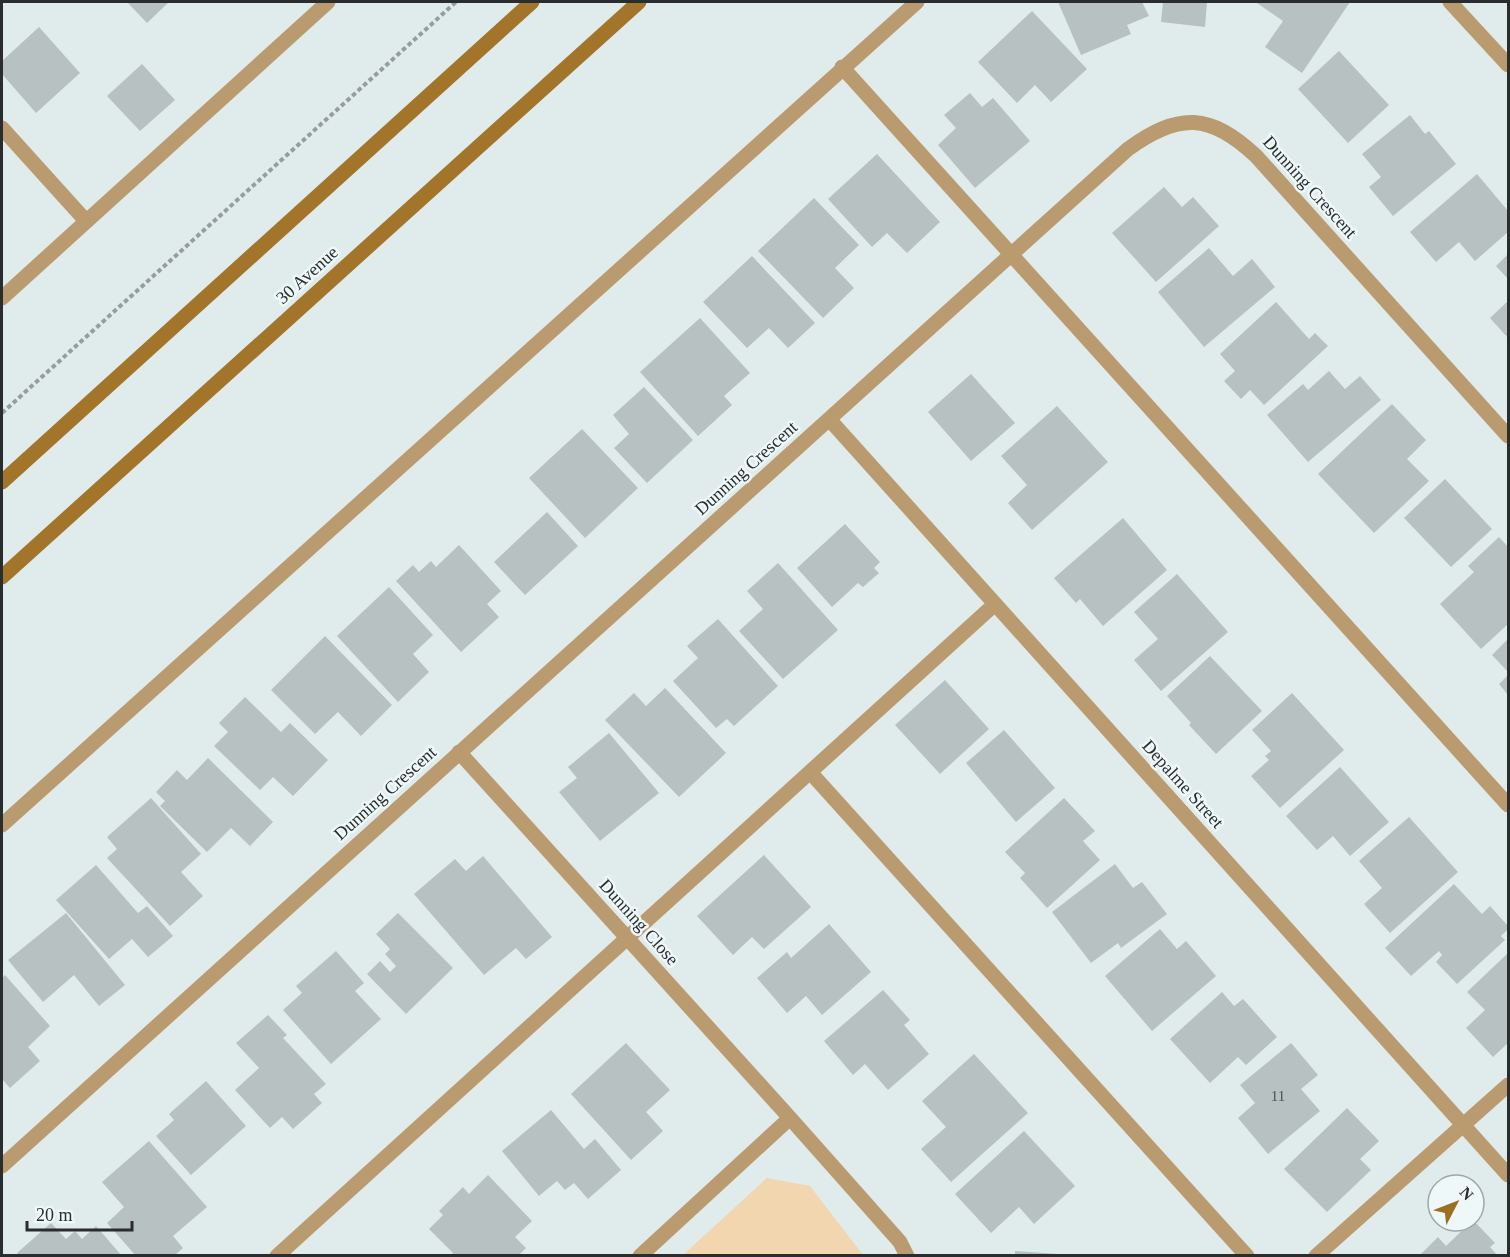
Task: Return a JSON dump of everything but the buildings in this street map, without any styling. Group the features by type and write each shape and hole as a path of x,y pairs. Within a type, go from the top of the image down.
{"main road":[{"path":"2,482 532,2"},
{"name":"30 Avenue","path":"2,577 639,2"}],"street":[{"path":"2,298 328,2"},
{"path":"2,825 842,67 917,2"},
{"path":"1450,2 1509,64"},
{"path":"842,67 1509,805"},
{"name":"Dunning Crescent","path":"2,1166 1128,148 1145,137 1178,123 1194,121 1211,125 1242,143 1509,436"},
{"path":"2,128 86,221"},
{"name":"Depalme Street","path":"829,419 1509,1175"},
{"path":"277,1256 995,604"},
{"name":"Dunning Close","path":"459,752 790,1118 900,1242 907,1256"},
{"path":"810,772 1247,1256"},
{"path":"1316,1256 1509,1085"},
{"path":"640,1256 790,1118"}],"path":[{"path":"2,413 456,2"}],"shaded area":[{"path":"767,1178 810,1186 863,1255 683,1255"}]}
